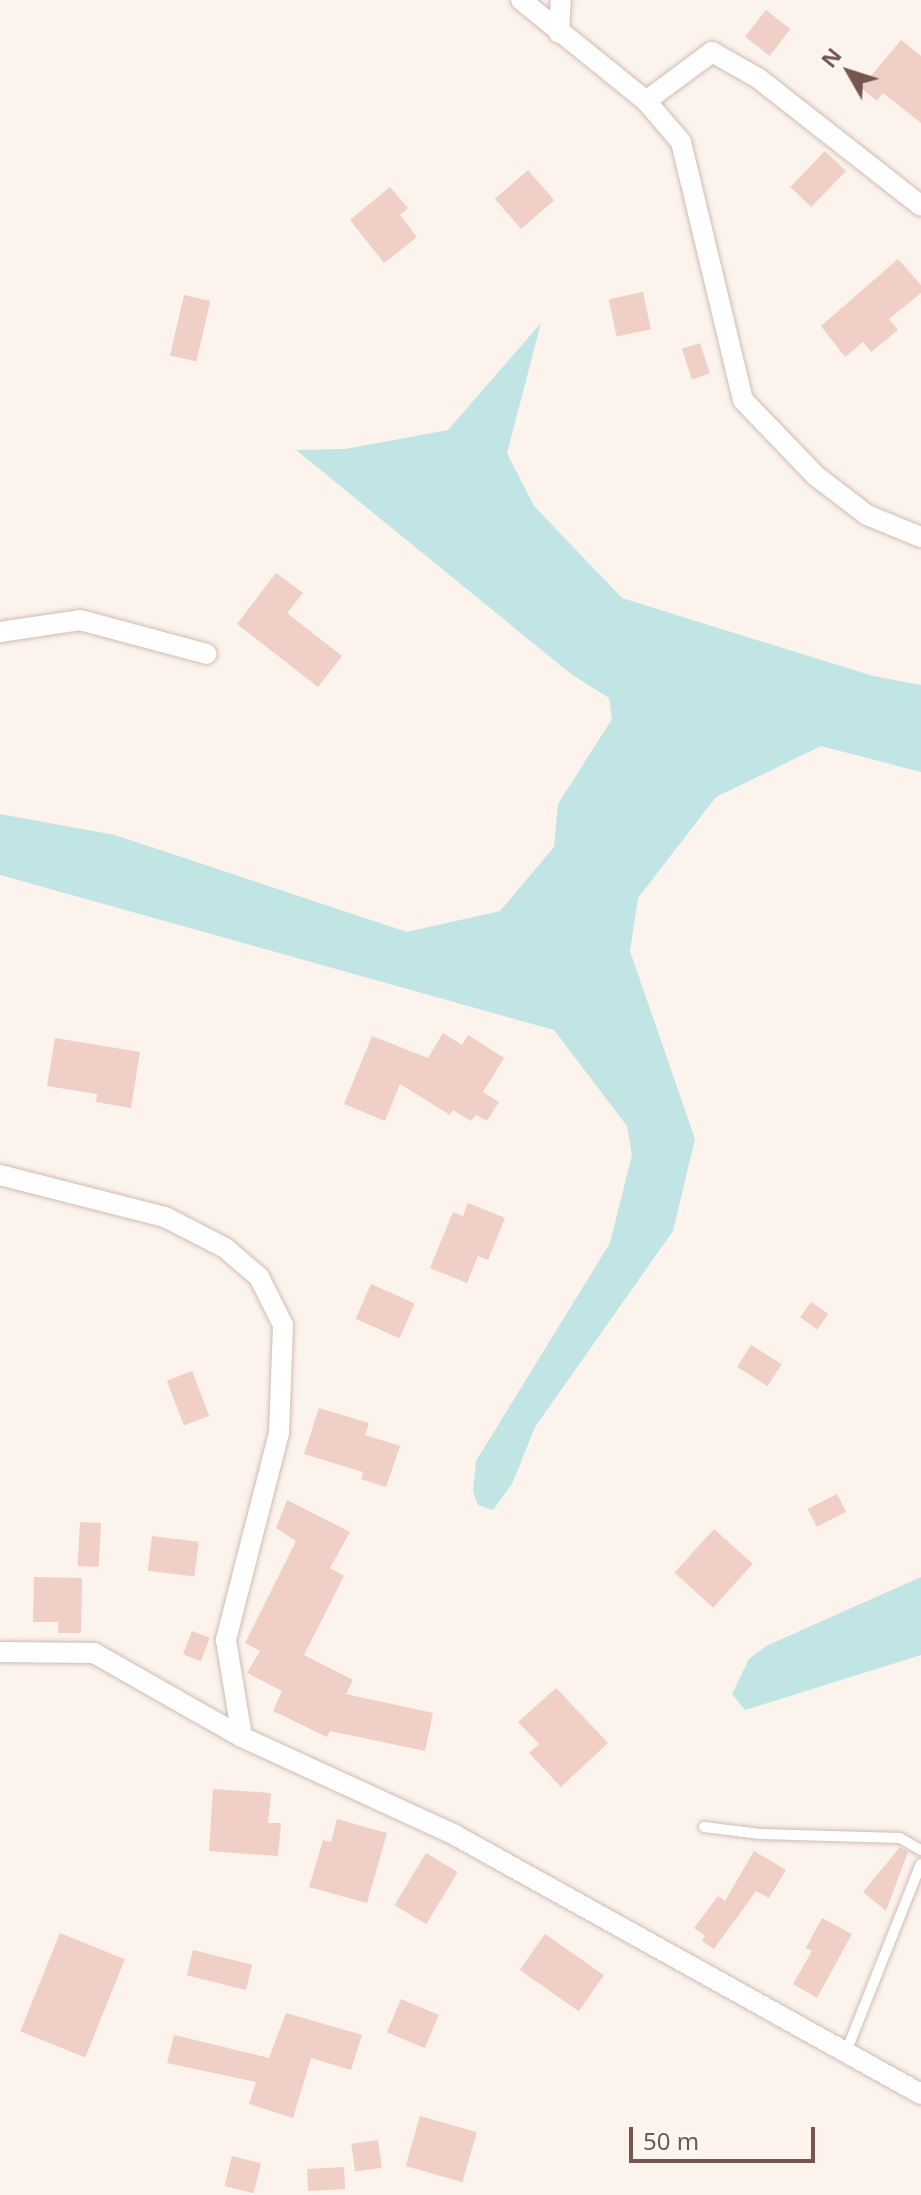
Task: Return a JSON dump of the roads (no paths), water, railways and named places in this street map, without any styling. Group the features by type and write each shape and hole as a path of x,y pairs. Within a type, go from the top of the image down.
{"street":[{"path":"521,0 646,101 681,142 743,400 816,476 867,515 921,537"},
{"path":"559,33 561,0"},
{"path":"646,101 712,52 758,78 921,206"},
{"path":"0,632 80,620 207,654"},
{"path":"0,1175 165,1217 225,1248 259,1277 283,1325 279,1433 226,1640 242,1737"},
{"path":"0,1652 94,1653 242,1737 455,1835 921,2094"}],"lane":[{"path":"704,1827 761,1834 900,1838 921,1850"},
{"path":"846,2052 921,1864"}],"water":[{"path":"541,323 507,453 534,506 622,598 873,676 921,685 921,772 821,746 716,797 638,898 630,951 695,1139 673,1231 535,1427 512,1484 493,1510 478,1505 473,1492 476,1461 610,1243 632,1155 627,1126 554,1030 0,875 0,814 115,835 407,932 500,911 554,847 558,804 612,719 609,698 571,674 296,450 345,449 448,430"},
{"path":"921,1577 921,1655 745,1710 732,1694 749,1659 766,1646"}]}
